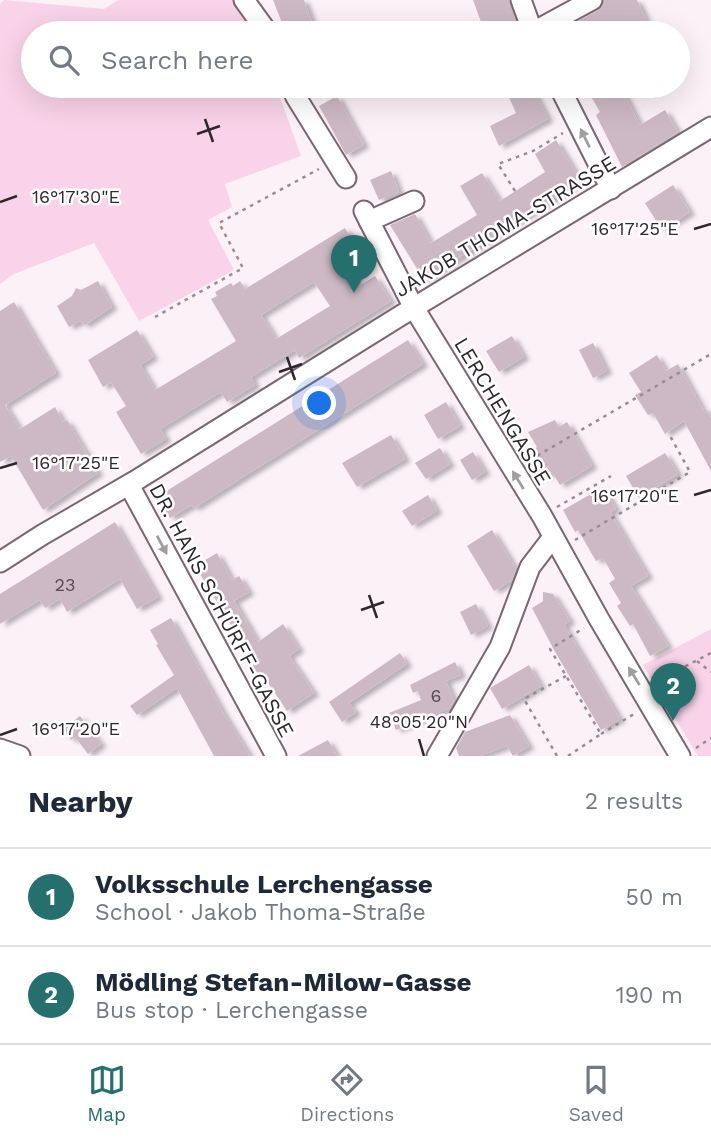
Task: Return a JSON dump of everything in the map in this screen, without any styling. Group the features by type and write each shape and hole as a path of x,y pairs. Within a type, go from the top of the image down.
{"street":[{"path":"244,0 259,21"},
{"path":"521,0 529,21"},
{"path":"554,21 592,0"},
{"path":"297,98 346,178"},
{"path":"565,98 611,190"},
{"name":"JAKOB THOMA-STRASSE","path":"0,562 711,127"},
{"name":"LERCHENGASSE","path":"414,201 367,216 414,308 542,516 599,620 685,754"},
{"name":"DR. HANS SCHÜRFF-GASSE","path":"129,485 276,756"},
{"path":"437,756 500,647 530,567 557,543"},
{"path":"0,749 20,756"}],"path":[{"path":"515,191 498,164 533,151 555,138"},
{"path":"155,317 243,268 219,223 335,160"},
{"path":"512,470 711,354"},
{"path":"557,543 690,472 669,435"},
{"path":"542,516 611,476"},
{"path":"599,620 550,649 601,734"},
{"path":"568,756 601,734 646,696 711,653"},
{"path":"697,661 711,672"},
{"path":"556,756 524,699 566,676"},
{"path":"685,754 711,738"}],"shaded area":[{"path":"4,0 104,9 118,0 234,0 247,21 21,21 21,98 280,98 301,156 225,184 232,207 208,220 234,270 139,321 94,243 14,274 0,284 0,4"},
{"path":"711,629 711,756 698,756 643,665"}],"building":[{"path":"273,0 304,0 312,21 281,21"},
{"path":"473,0 509,0 516,21 481,21"},
{"path":"604,0 637,0 647,21 578,21 598,10"},
{"path":"338,98 364,145 346,155 319,106"},
{"path":"509,98 537,98 548,119 499,146 490,126 516,113"},
{"path":"592,98 626,98 640,125 665,110 678,132 622,167 596,115 600,112"},
{"path":"556,140 581,181 424,280 390,225 415,214 431,243 477,215 460,186 482,173 500,201 545,172 535,154"},
{"path":"391,171 399,192 379,200 370,180"},
{"path":"673,185 690,212 662,230 645,203"},
{"path":"345,228 360,253 345,262 359,286 375,276 391,301 299,358 295,350 251,377 255,385 227,402 221,392 160,429 166,439 141,454 116,412 126,406 111,382 103,387 88,360 137,330 153,357 140,365 155,390 236,341 211,299 217,296 215,292 231,283 233,286 240,281 245,289","holes":["314,282 330,306 276,339 261,315"]},
{"path":"98,281 112,307 85,325 80,321 69,327 57,306 72,296 76,288 81,290"},
{"path":"14,302 56,373 5,405 20,429 55,407 63,422 67,420 98,473 43,510 11,456 0,462 0,311"},
{"path":"512,336 524,357 499,372 486,351"},
{"path":"408,340 423,364 194,508 192,505 170,518 157,497"},
{"path":"593,343 607,371 593,378 579,350"},
{"path":"657,355 666,371 678,364 703,410 705,408 711,418 711,471 684,421 665,434 653,413 648,415 635,395 641,392 629,373"},
{"path":"446,402 460,426 438,439 424,415"},
{"path":"555,420 559,427 567,422 592,466 560,485 552,472 543,477 527,452 537,447 528,432"},
{"path":"391,435 405,459 357,487 342,463"},
{"path":"440,448 450,464 426,479 415,463"},
{"path":"473,452 485,472 472,480 460,460"},
{"path":"665,453 678,474 639,498 626,476"},
{"path":"603,487 616,509 610,512 648,576 631,586 668,646 650,656 633,624 630,626 617,606 621,603 609,583 615,579 603,558 596,561 563,510"},
{"path":"428,495 437,511 412,526 402,511"},
{"path":"115,522 158,597 137,609 120,579 67,612 60,599 45,608 40,600 0,624 0,594"},
{"path":"492,530 516,569 512,580 494,591 467,546"},
{"path":"217,553 232,580 239,576 249,592 234,601 258,642 283,624 299,649 289,656 314,693 287,711 262,674 258,677 228,627 231,625 195,566"},
{"path":"543,592 553,594 570,621 564,625 620,719 601,730 532,608 543,601"},
{"path":"476,604 488,626 471,635 460,612"},
{"path":"171,618 250,756 214,756 177,688 137,715 130,706 174,675 150,630"},
{"path":"400,653 407,664 349,703 356,712 342,722 329,702"},
{"path":"455,662 461,675 446,681 454,701 450,708 396,730 389,713 421,700 418,691 413,693 410,685"},
{"path":"529,665 541,686 502,709 490,688"},
{"path":"510,715 529,746 513,756 507,746 480,756 459,756 456,748 465,732"},
{"path":"80,716 101,744 88,754 75,737 71,740 63,729"},
{"path":"328,740 337,756 298,756"}],"place":[{"name":"Volksschule Lerchengasse","path":"354,293"},
{"name":"Mödling Stefan-Milow-Gasse","path":"673,721"}]}
